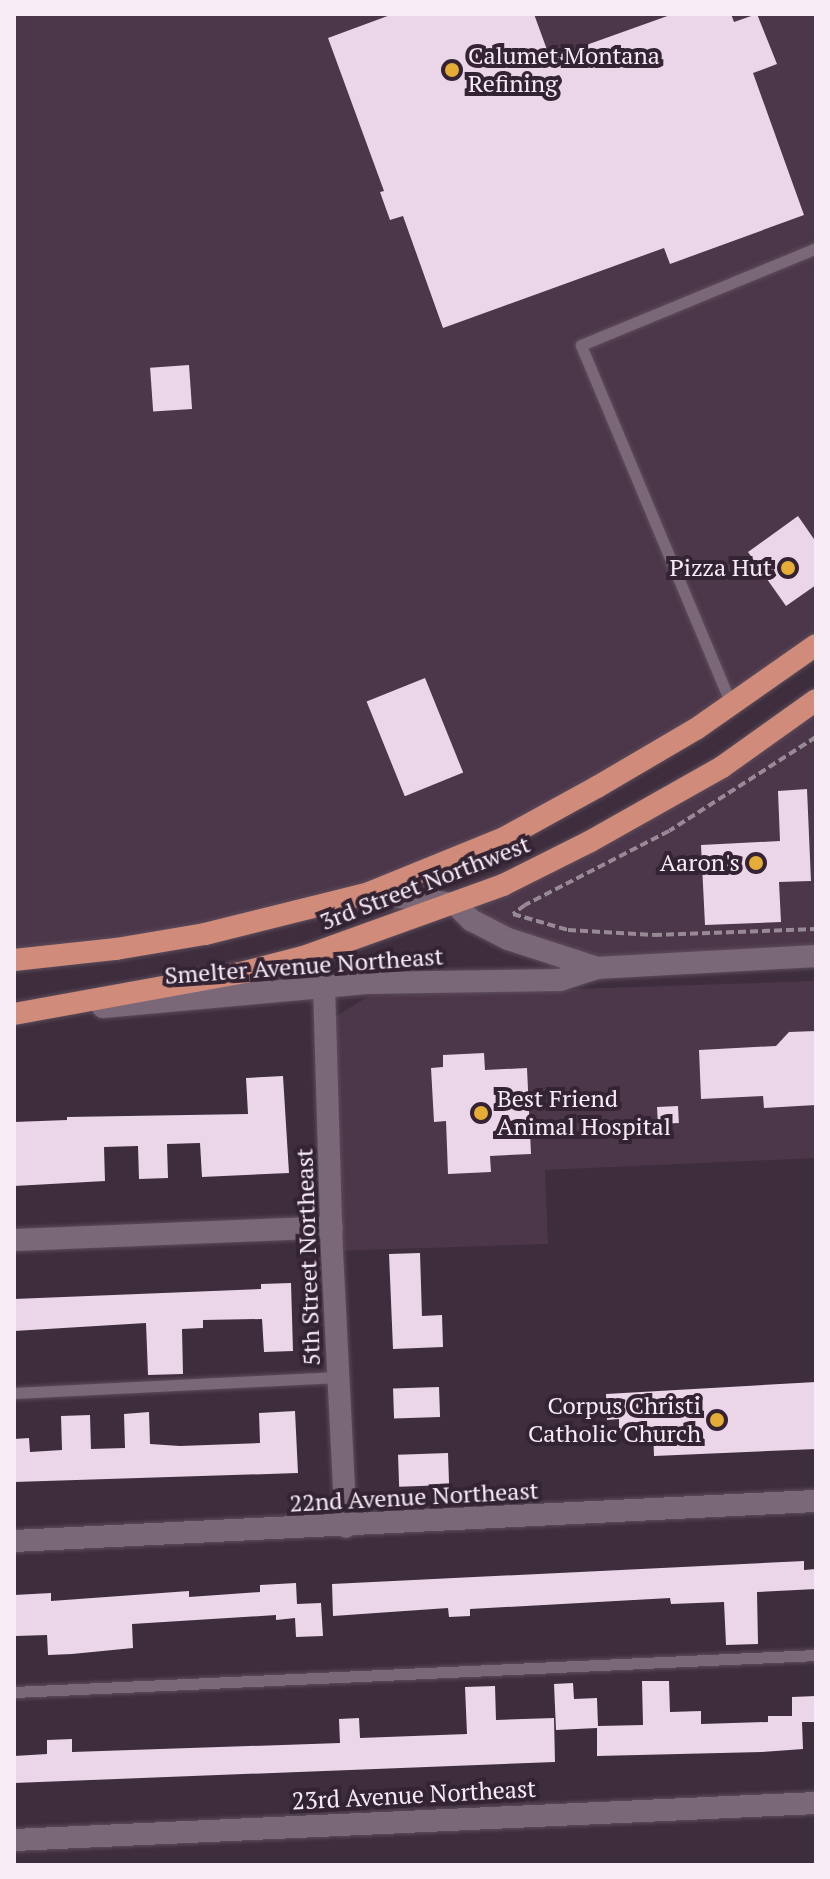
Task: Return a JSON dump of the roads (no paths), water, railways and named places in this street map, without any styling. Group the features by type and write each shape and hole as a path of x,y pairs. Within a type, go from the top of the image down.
{"highway":[{"name":"3rd Street Northwest","path":"14,960 205,934 369,893 506,837 634,765 731,704 816,645"},
{"name":"3rd Street Northwest","path":"14,1015 245,972 303,957 455,904 503,885 589,842 722,767 816,700"}],"street":[{"name":"Smelter Avenue Northeast","path":"369,893 455,904 471,920 508,939 597,968"},
{"name":"Smelter Avenue Northeast","path":"14,1015 324,986 560,980 597,968 816,956"},
{"name":"5th Street Northeast","path":"324,986 346,1527"},
{"path":"14,1240 332,1227"},
{"name":"22nd Avenue Northeast","path":"14,1541 346,1527 816,1501"},
{"name":"23rd Avenue Northeast","path":"14,1840 816,1803"}],"lane":[{"path":"731,704 581,345 816,248"},
{"path":"14,1393 339,1377"},
{"path":"14,1692 816,1655"}],"place":[{"name":"Calumet Montana Refining","path":"452,70"},
{"name":"Pizza Hut","path":"788,568"},
{"name":"Aaron's","path":"756,863"},
{"name":"Best Friend Animal Hospital","path":"481,1113"},
{"name":"Corpus Christi Catholic Church","path":"717,1420"}]}
